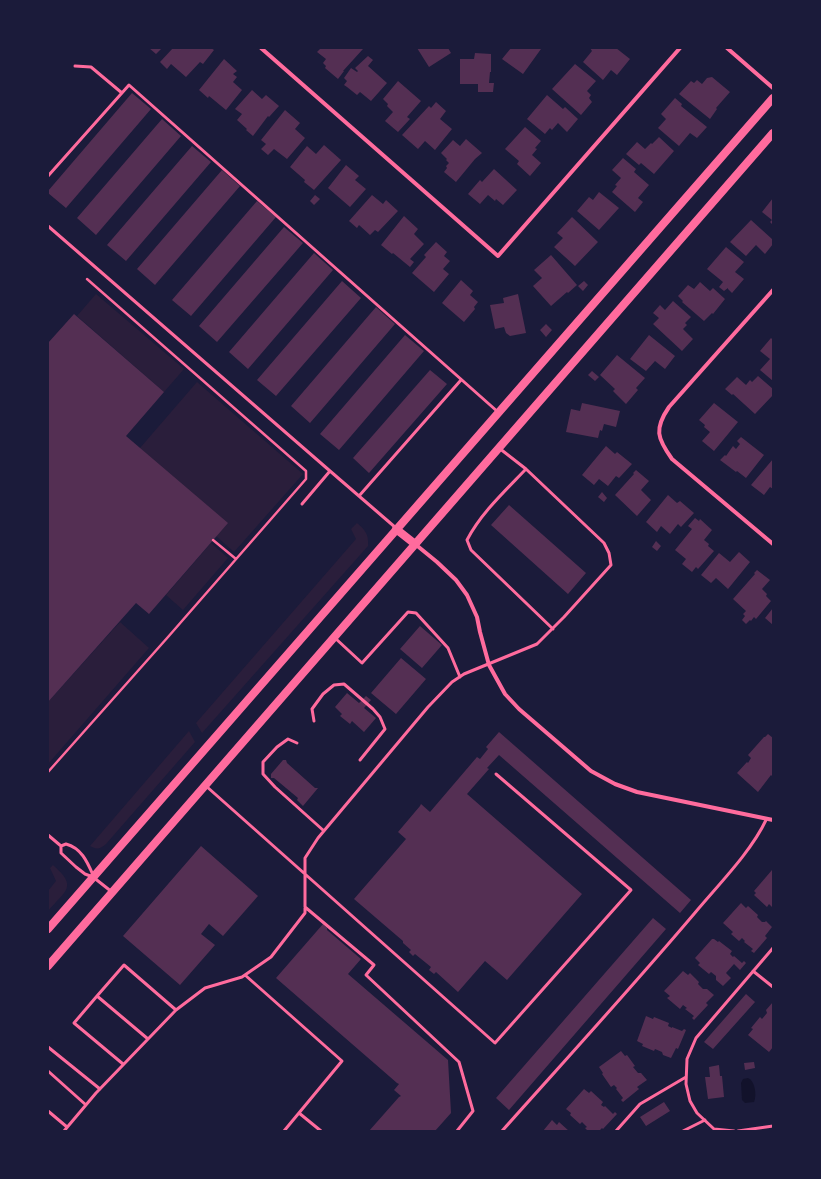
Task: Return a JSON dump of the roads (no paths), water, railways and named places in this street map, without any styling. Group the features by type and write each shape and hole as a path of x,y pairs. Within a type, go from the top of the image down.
{"main road":[{"path":"48,929 396,528 773,98"},
{"path":"48,966 773,133"},
{"path":"396,528 414,544"}],"street":[{"path":"261,48 498,256 680,48"},
{"path":"727,48 773,88"},
{"path":"773,290 669,407 661,420 659,434 664,448 672,459 773,544"},
{"path":"414,544 437,562 456,580 467,595 478,617 480,632 489,664 504,694 519,709 591,771 615,784 637,792 766,820 773,820"}],"lane":[{"path":"74,66 91,67 122,93"},
{"path":"48,176 129,85 498,412"},
{"path":"48,226 396,528"},
{"path":"359,496 461,380"},
{"path":"64,1131 86,1104 123,1064 176,1010 205,988 245,975 271,957 305,913 305,858 324,831 428,707 452,682 489,664 538,644 610,565 609,553 604,543 526,469 499,448"},
{"path":"526,469 493,505 473,530 468,540 471,550 553,629"},
{"path":"302,504 330,471"},
{"path":"334,637 362,663 408,612 416,613 448,648 460,677"},
{"path":"314,721 312,709 323,694 334,685 344,684 373,709 380,717 385,729 360,760"},
{"path":"297,743 288,739 277,747 263,762 263,774 275,787 324,831"},
{"path":"205,785 495,1043 632,890 496,774"},
{"path":"502,1131 683,927 749,848 760,833 766,820"},
{"path":"48,835 61,846 61,853 64,857 82,872 93,877 112,892"},
{"path":"61,846 66,844 71,845 84,855 93,877"},
{"path":"305,907 374,965 366,975 459,1062 473,1111 457,1131"},
{"path":"734,1131 714,1129 697,1113 690,1101 686,1084 687,1059 696,1038 773,948"},
{"path":"123,1064 74,1022 124,965 176,1010"},
{"path":"754,971 773,987"},
{"path":"245,975 342,1062 284,1131"},
{"path":"97,996 148,1039"},
{"path":"48,1047 100,1090"},
{"path":"48,1071 86,1104"},
{"path":"616,1131 640,1104 686,1078"},
{"path":"48,1111 67,1127"},
{"path":"300,1112 321,1131"},
{"path":"682,1131 705,1120"},
{"path":"738,1131 773,1126"}]}
